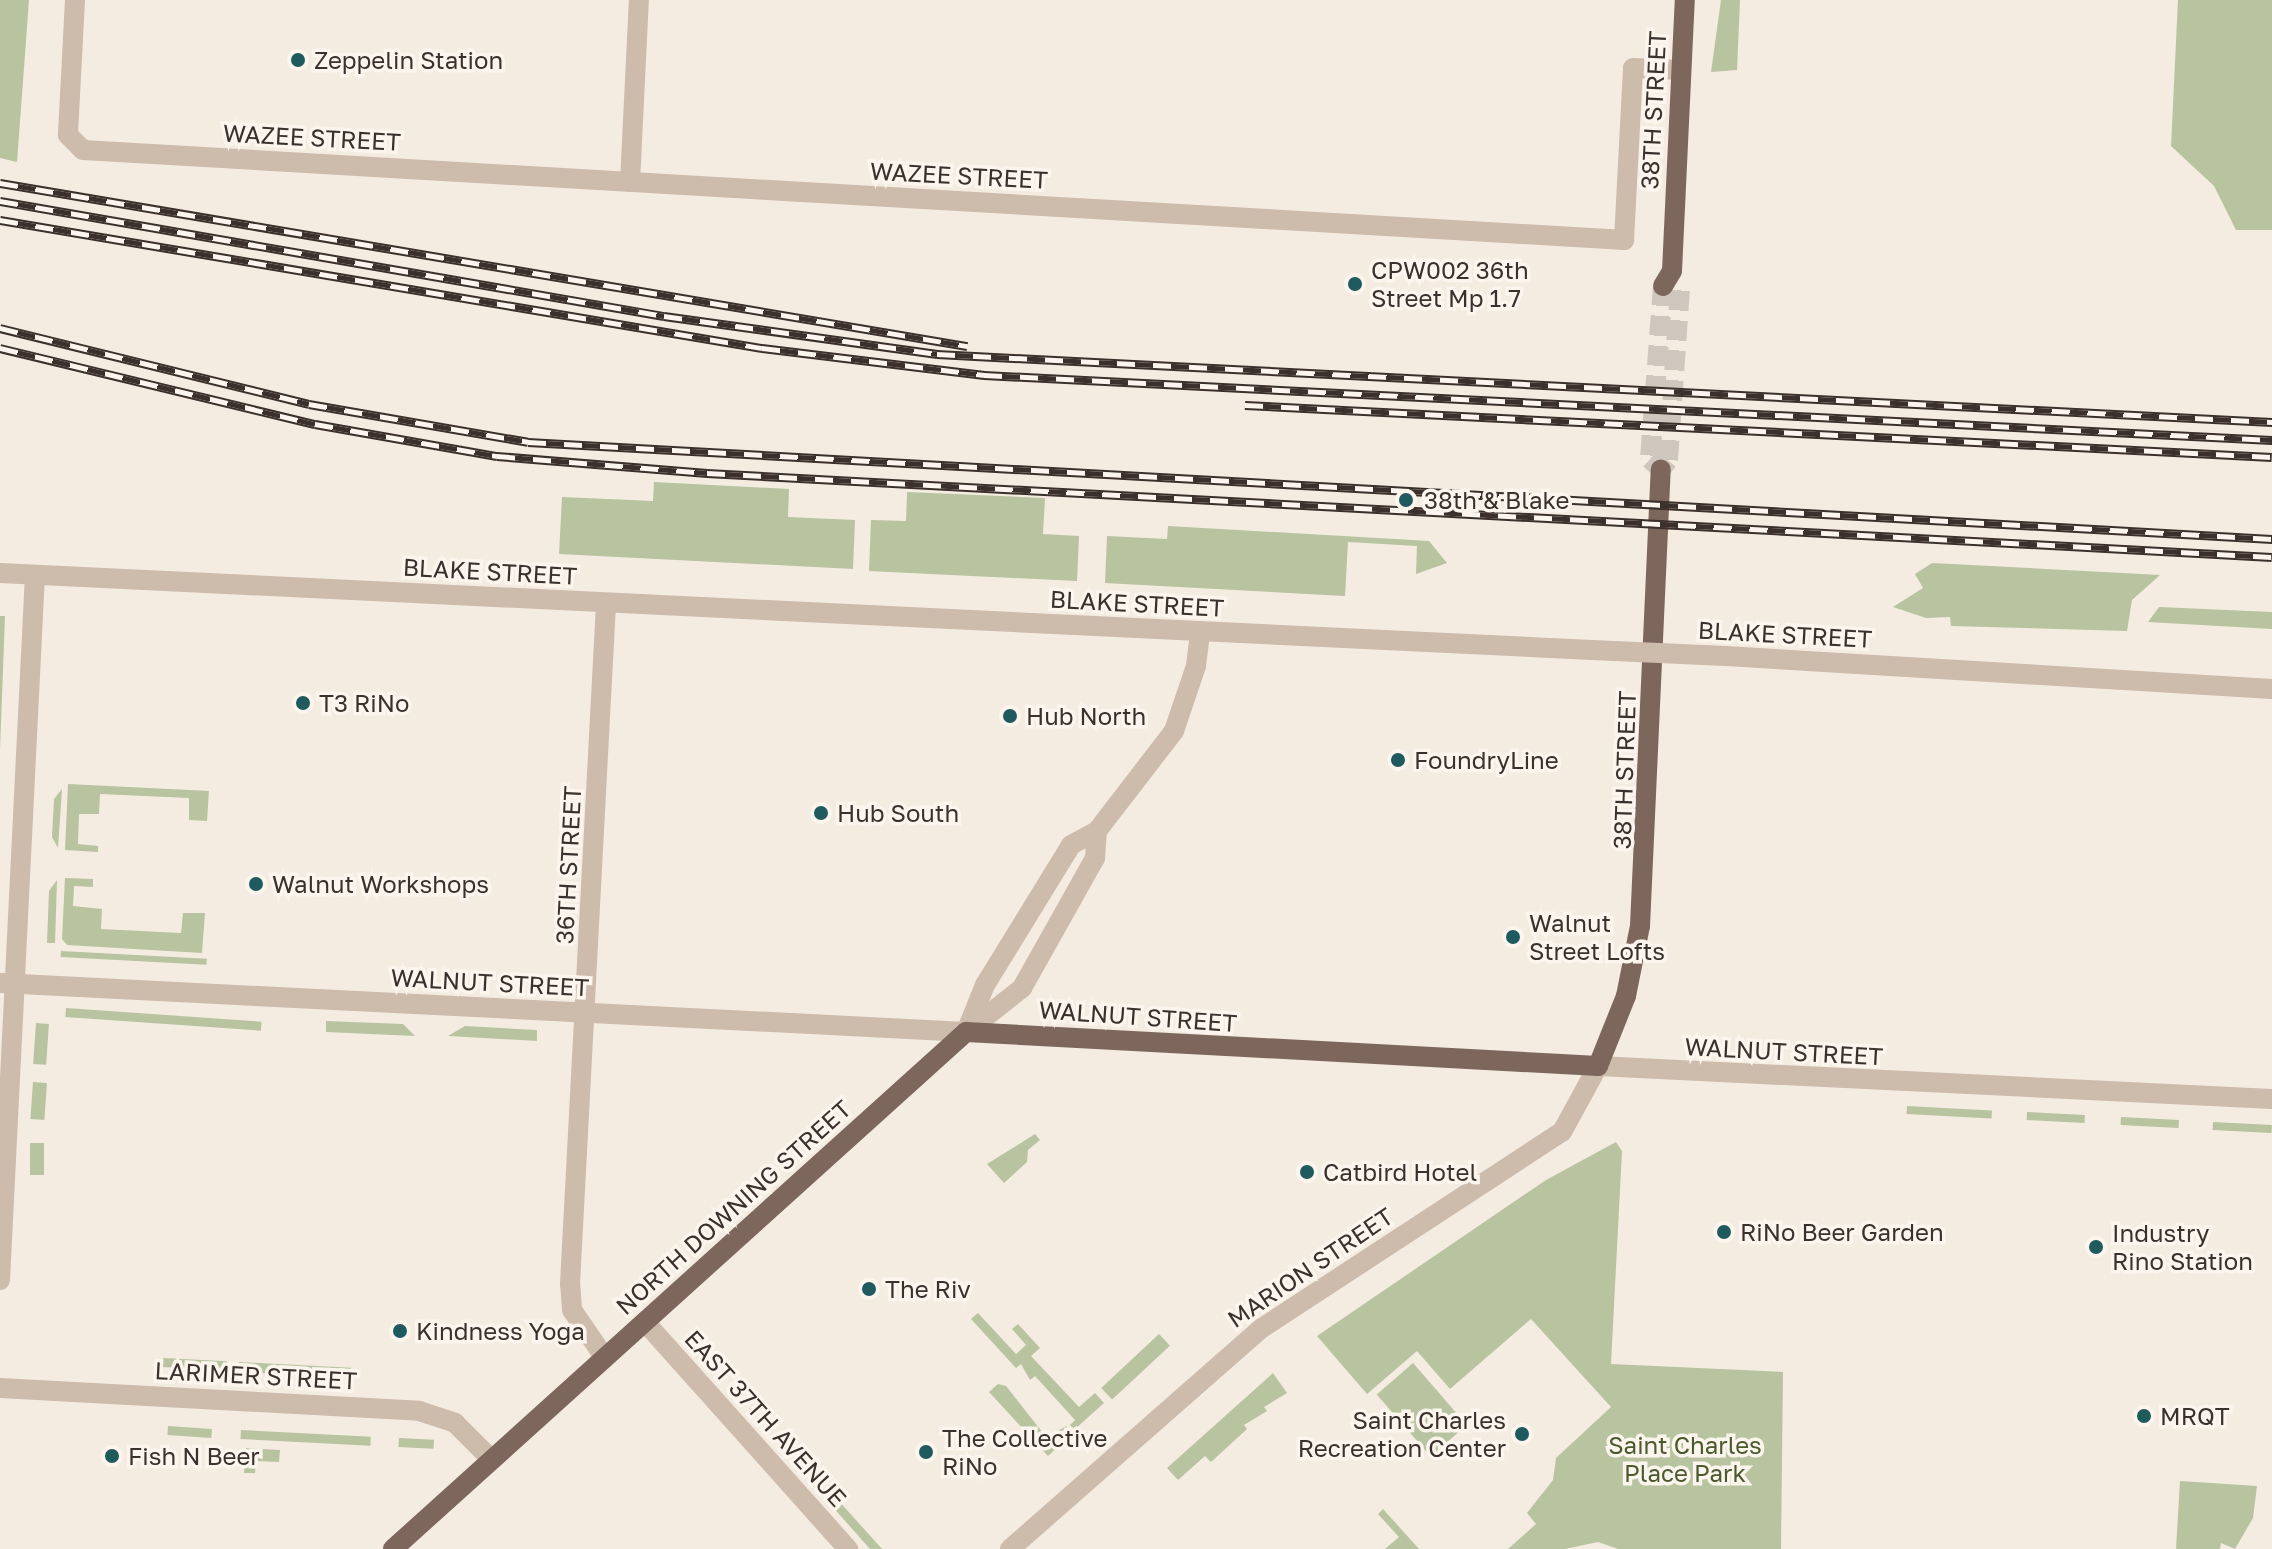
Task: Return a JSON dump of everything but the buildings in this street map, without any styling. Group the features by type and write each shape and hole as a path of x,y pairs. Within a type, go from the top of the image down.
{"main road":[{"name":"38TH STREET","path":"1672,281 1685,0"},
{"name":"38TH STREET","path":"1598,1066 1626,996 1642,904 1661,469"},
{"name":"WALNUT STREET","path":"966,1032 1598,1066"},
{"name":"NORTH DOWNING STREET","path":"393,1549 966,1032"}],"street":[{"name":"WAZEE STREET","path":"75,0 68,135 73,145 83,150 1624,240 1633,68 1681,70"},
{"path":"630,182 639,0"},
{"name":"BLAKE STREET","path":"0,573 1726,656 2272,689"},
{"path":"0,1280 7,984 35,575"},
{"name":"36TH STREET","path":"605,1358 572,1310 570,1284 587,1012 606,603"},
{"name":"NORTH DOWNING STREET","path":"966,1032 985,985 1071,845 1097,831 1174,731 1196,666 1200,632"},
{"name":"NORTH DOWNING STREET","path":"966,1032 1022,988 1095,858 1097,831"},
{"name":"WALNUT STREET","path":"7,984 966,1032"},
{"name":"WALNUT STREET","path":"1598,1066 2272,1099"},
{"name":"MARION STREET","path":"1010,1549 1262,1328 1562,1132 1598,1066"},
{"name":"EAST 37TH AVENUE","path":"645,1322 848,1549"},
{"name":"LARIMER STREET","path":"0,1388 419,1411 455,1423 492,1460"}],"green space":[{"path":"0,0 29,0 17,162 0,158"},
{"path":"1721,0 1740,0 1737,70 1711,72"},
{"path":"2178,0 2272,0 2272,230 2236,230 2214,186 2171,146"},
{"path":"654,482 789,489 788,517 855,520 853,569 559,554 562,497 653,501"},
{"path":"907,492 1045,498 1043,534 1079,536 1077,581 869,571 871,520 906,521"},
{"path":"1168,526 1429,541 1447,563 1416,574 1417,546 1348,542 1345,596 1105,583 1107,536 1167,539"},
{"path":"1932,563 2160,575 2132,600 2127,631 1951,626 1950,617 1926,618 1893,607 1923,588 1915,574"},
{"path":"2159,607 2272,612 2272,629 2148,622"},
{"path":"0,616 5,616 0,750"},
{"path":"68,784 209,791 207,821 189,820 189,798 100,794 99,814 79,814 78,844 98,846 98,852 65,850"},
{"path":"62,789 58,848 52,837 54,799"},
{"path":"65,878 93,879 93,887 74,886 73,906 102,909 101,929 181,933 183,913 205,913 202,953 67,945 62,939"},
{"path":"57,880 55,943 47,943 49,891"},
{"path":"61,951 207,959 206,965 61,957"},
{"path":"66,1008 262,1022 261,1031 65,1017"},
{"path":"326,1021 403,1024 415,1036 326,1032"},
{"path":"36,1023 49,1024 46,1065 33,1064"},
{"path":"465,1026 537,1030 537,1041 448,1036"},
{"path":"33,1082 47,1083 44,1120 30,1119"},
{"path":"1907,1106 1992,1110 1991,1118 1907,1114"},
{"path":"2027,1112 2085,1115 2085,1123 2027,1120"},
{"path":"2121,1117 2179,1120 2179,1128 2121,1125"},
{"path":"2213,1122 2272,1125 2272,1133 2213,1130"},
{"path":"1035,1134 1040,1140 1028,1150 1027,1162 1004,1183 987,1164"},
{"name":"Saint Charles Place Park","path":"1616,1142 1622,1151 1611,1364 1783,1372 1781,1549 1618,1549 1598,1542 1565,1549 1508,1549 1536,1524 1527,1513 1553,1480 1556,1458 1611,1407 1531,1319 1450,1389 1417,1351 1367,1394 1317,1336 1546,1180"},
{"path":"30,1143 44,1143 44,1175 30,1175"},
{"path":"978,1313 1016,1354 1026,1345 1012,1329 1018,1324 1040,1348 1031,1356 1079,1407 1095,1393 1104,1403 1074,1430 1070,1425 1075,1420 1035,1376 1030,1380 1021,1364 1016,1368 971,1319"},
{"path":"1159,1334 1170,1346 1112,1400 1101,1388"},
{"path":"163,1358 227,1361 226,1370 163,1367"},
{"path":"239,1362 351,1368 350,1378 238,1372"},
{"path":"1413,1363 1467,1425 1431,1456 1377,1394"},
{"path":"1273,1373 1287,1393 1264,1407 1267,1411 1244,1425 1247,1429 1211,1462 1205,1456 1178,1480 1167,1468"},
{"path":"998,1384 1006,1386 1047,1438 1066,1426 1073,1433 1048,1456 989,1392"},
{"path":"168,1426 212,1429 211,1438 167,1435"},
{"path":"241,1430 371,1437 370,1446 241,1439"},
{"path":"399,1438 434,1440 433,1449 399,1447"},
{"path":"246,1448 280,1450 279,1462 256,1461 255,1473 244,1473"},
{"path":"2180,1481 2257,1486 2253,1518 2235,1549 2221,1543 2220,1549 2176,1549"},
{"path":"837,1499 882,1549 870,1549 831,1505"},
{"path":"1383,1509 1419,1549 1385,1549 1399,1537 1378,1514"}],"tunnel":[{"path":"1663,286 1650,459 1661,469 1668,460 1680,287"}],"railway":[{"path":"0,183 967,346"},
{"path":"0,201 664,316 937,354 2272,422"},
{"path":"0,220 762,348 984,375 2272,440"},
{"path":"0,328 309,404 528,442 2272,539"},
{"path":"0,348 315,424 497,456 707,473 2272,557"},
{"path":"1245,405 2272,457"}],"place":[{"name":"Zeppelin Station","path":"298,60"},
{"name":"CPW002 36th Street Mp 1.7","path":"1355,284"},
{"name":"38th & Blake","path":"1406,500"},
{"name":"T3 RiNo","path":"303,703"},
{"name":"Hub North","path":"1010,716"},
{"name":"FoundryLine","path":"1398,760"},
{"name":"Hub South","path":"821,813"},
{"name":"Walnut Workshops","path":"256,884"},
{"name":"Walnut Street Lofts","path":"1513,937"},
{"name":"Catbird Hotel","path":"1307,1172"},
{"name":"RiNo Beer Garden","path":"1724,1232"},
{"name":"Industry Rino Station","path":"2096,1247"},
{"name":"The Riv","path":"869,1289"},
{"name":"Kindness Yoga","path":"400,1331"},
{"name":"MRQT","path":"2144,1416"},
{"name":"Saint Charles Recreation Center","path":"1522,1434"},
{"name":"The Collective RiNo","path":"926,1452"},
{"name":"Fish N Beer","path":"112,1456"}]}
